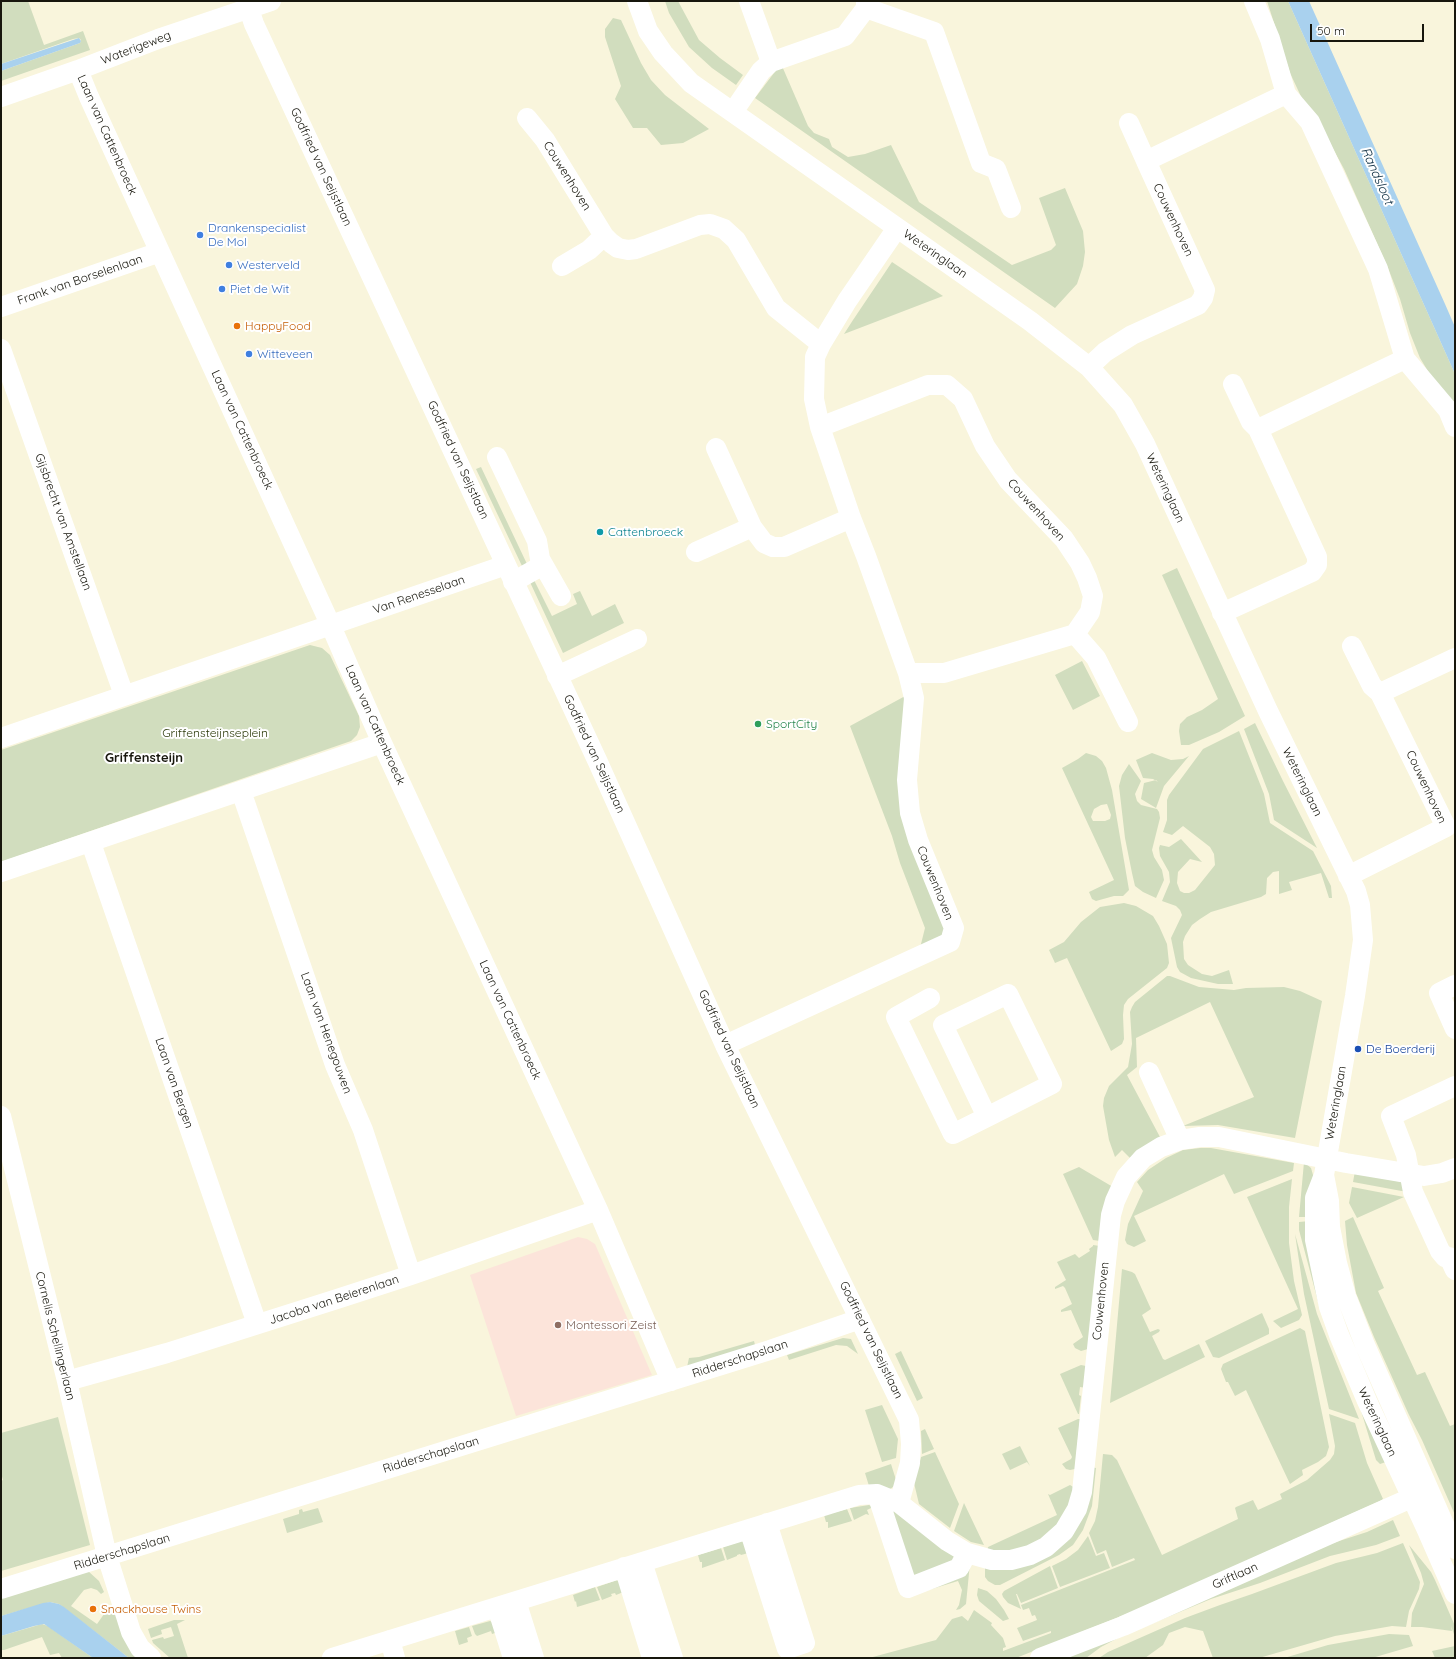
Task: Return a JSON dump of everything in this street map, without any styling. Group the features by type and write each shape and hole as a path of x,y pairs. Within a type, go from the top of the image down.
{"street":[{"name":"Waterigeweg","path":"1,97 78,70 158,39 271,1"},
{"name":"Weteringlaan","path":"637,1 648,31 663,53 690,83 1030,320 1089,367 1123,405 1145,444 1268,711 1356,891 1360,905 1363,940 1355,996 1325,1167 1329,1201 1330,1228 1337,1263 1346,1296 1420,1494 1455,1594"},
{"path":"749,1 770,62"},
{"path":"1254,1 1270,39 1286,94 1310,122 1378,269 1405,359 1448,410 1455,427"},
{"path":"733,112 761,71 770,62 845,36 866,5 934,32 981,163 996,169 1011,208"},
{"name":"Godfried van Seijstlaan","path":"249,9 254,24 597,760 725,1045 909,1420 911,1444 910,1463 899,1503"},
{"name":"Laan van Cattenbroeck","path":"78,70 331,626 382,743 598,1210 671,1381"},
{"path":"1146,161 1286,94"},
{"name":"Couwenhoven","path":"527,118 545,140 604,236 611,243 618,248 628,250 636,249 700,225 710,224 724,229 736,240 776,308 821,344"},
{"name":"Couwenhoven","path":"1089,367 1105,352 1132,335 1198,305 1203,298 1205,290 1129,123"},
{"name":"Couwenhoven","path":"725,1045 950,942 954,928 918,840 910,813 907,780 914,698 908,673 866,556 850,518 820,427 814,398 815,358 821,344 847,301 897,228"},
{"path":"562,266 589,250 604,236"},
{"name":"Frank van Borselenlaan","path":"1,307 160,252"},
{"name":"Gijsbrecht van Amstellaan","path":"1,349 124,695"},
{"path":"1258,429 1405,359"},
{"path":"1222,613 1312,572 1317,565 1317,557 1258,429 1251,422 1233,384"},
{"name":"Couwenhoven","path":"820,427 928,385 947,385 963,400 985,446 1008,480 1064,539 1080,563 1093,596 1090,612 1075,634"},
{"path":"716,448 752,527 764,543 773,547 784,547 850,518"},
{"path":"497,457 537,541 540,559 561,596"},
{"path":"696,552 752,527"},
{"name":"Van Renesselaan","path":"331,626 510,573 543,565"},
{"path":"1,738 331,626"},
{"path":"908,673 944,673 1075,634 1096,658 1128,722"},
{"path":"557,676 637,639"},
{"name":"Couwenhoven","path":"1348,876 1446,827 1380,693 1372,686 1352,646"},
{"path":"1380,693 1455,658"},
{"path":"1,872 91,843 382,743"},
{"name":"Laan van Henegouwen","path":"241,791 335,1065 363,1130 411,1275"},
{"name":"Laan van Bergen","path":"91,843 257,1324"},
{"path":"1447,989 1455,1029"},
{"path":"930,998 896,1017 952,1134 987,1117 1052,1084 1008,994 943,1025 987,1117"},
{"path":"1149,1072 1180,1140"},
{"path":"1453,1260 1445,1257 1440,1251 1413,1192 1406,1155 1391,1116 1455,1086"},
{"name":"Cornelis Schellingerlaan","path":"1,1116 67,1380 107,1556 131,1632 140,1648 151,1658"},
{"name":"Couwenhoven","path":"877,1494 899,1503 947,1541 967,1553 992,1560 1011,1560 1030,1555 1046,1547 1064,1531 1077,1509 1082,1492 1111,1215 1115,1201 1126,1177 1143,1158 1161,1147 1180,1140 1200,1137 1219,1137 1325,1167 1424,1176 1442,1173 1455,1168"},
{"name":"Jacoba van Beierenlaan","path":"67,1380 166,1353 411,1275 598,1210"},
{"name":"Ridderschapslaan","path":"1,1589 770,1350 860,1319"},
{"path":"332,1658 383,1650 506,1604 859,1494 877,1494 908,1588 959,1568 967,1553"},
{"name":"Weteringlaan","path":"1420,1494 1455,1550"},
{"name":"Griftlaan","path":"1040,1658 1123,1626 1420,1494"},
{"path":"758,1526 805,1643 787,1649 758,1526"},
{"path":"633,1565 652,1658"},
{"path":"633,1565 673,1658"},
{"path":"506,1604 514,1658"},
{"path":"506,1604 534,1658"}],"shaded area":[{"name":"Montessori Zeist","path":"578,1237 587,1239 595,1244 652,1375 516,1416 470,1275"}],"green space":[{"path":"1,1 28,1 44,45 83,31 90,50 1,81 1,71 80,43 81,40 79,38 73,39 1,64"},
{"path":"665,1 678,1 699,40 743,75 736,85 712,68 689,47 669,13"},
{"path":"1267,1 1288,1 1455,374 1455,416 1420,358 1388,268 1344,169 1331,145 1305,105 1290,73"},
{"path":"613,18 621,20 641,63 651,80 665,95 709,129 683,143 661,145 647,128 633,128 615,99 621,86 605,37 605,29"},
{"path":"782,66 808,126 814,133 829,139 832,147 848,157 865,154 891,145 919,202 1012,265 1051,250 1056,245 1039,198 1065,188 1083,231 1085,252 1083,266 1077,284 1055,308 755,98 777,69"},
{"path":"892,262 943,296 844,334 853,320"},
{"path":"481,467 527,564 522,566 476,469"},
{"path":"1177,568 1245,716 1219,732 1189,745 1181,745 1179,731 1180,724 1187,717 1202,710 1218,699 1162,575"},
{"path":"533,578 552,616 577,604 573,594 580,591 592,616 615,604 624,623 563,653 529,580"},
{"name":"Griffensteijnseplein","path":"310,645 322,648 330,655 359,716 360,727 357,735 351,741 1,862 1,750"},
{"path":"1082,661 1100,696 1073,710 1055,675"},
{"path":"907,695 902,760 948,933 919,952 925,928 850,726"},
{"path":"1255,723 1317,848 1274,820 1269,794 1244,729"},
{"path":"1239,731 1264,794 1270,823 1313,851 1331,886 1332,898 1329,898 1321,873 1289,882 1292,890 1279,894 1279,871 1273,872 1267,878 1266,894 1261,897 1211,912 1192,925 1183,942 1184,959 1188,965 1202,974 1212,976 1229,970 1233,984 1218,984 1191,978 1180,972 1177,967 1171,938 1182,915 1176,906 1162,901 1170,882 1169,872 1160,856 1159,848 1160,845 1169,847 1181,839 1202,862 1190,859 1178,872 1177,883 1180,891 1184,893 1189,893 1195,890 1215,865 1214,854 1210,847 1183,826 1172,835 1163,832 1167,820 1167,800 1169,795 1203,749"},
{"path":"1086,753 1096,756 1102,761 1106,768 1112,790 1129,890 1123,896 1114,896 1096,901 1092,899 1089,892 1114,880 1062,768","holes":["1107,804 1111,815 1110,819 1105,821 1093,821 1091,817 1094,809 1101,805"]},
{"path":"1152,753 1171,760 1183,759 1189,756 1164,786 1156,808 1141,799 1144,783 1155,780 1143,778 1136,760"},
{"path":"1129,764 1141,781 1135,794 1137,801 1141,805 1157,809 1159,812 1160,818 1152,850 1154,857 1162,870 1164,880 1156,898 1143,892 1135,886 1132,873 1125,838 1119,786 1122,775"},
{"path":"1124,903 1136,906 1153,916 1167,944 1169,963 1167,968 1128,999 1124,1005 1124,1039 1122,1044 1111,1051 1067,958 1055,963 1049,950 1064,942 1081,922 1100,907"},
{"path":"1167,976 1199,987 1234,990 1246,988 1284,987 1300,991 1322,1001 1295,1138 1218,1125 1183,1126 1254,1097 1210,1002 1136,1038 1137,1067 1127,1075 1160,1137 1130,1158 1122,1150 1115,1157 1109,1140 1103,1106 1104,1098 1109,1086 1128,1067 1132,1044 1130,1012 1132,1007 1135,1002"},
{"path":"1211,1148 1294,1163 1293,1171 1234,1194 1224,1174 1134,1216 1146,1241 1134,1247 1127,1244 1125,1240 1128,1224 1143,1191 1137,1182 1148,1170 1166,1158 1183,1150"},
{"path":"1304,1162 1311,1168 1313,1175 1310,1217 1299,1217"},
{"path":"1079,1167 1113,1187 1100,1241 1093,1240 1063,1174"},
{"path":"1355,1171 1401,1182 1407,1192 1353,1182"},
{"path":"1292,1179 1289,1207 1289,1243 1294,1281 1302,1315 1299,1320 1281,1328 1273,1321 1298,1309 1247,1197"},
{"path":"1352,1187 1404,1197 1357,1218 1349,1203"},
{"path":"1353,1217 1384,1288 1378,1291 1417,1375 1425,1372 1450,1426 1455,1424 1455,1515 1374,1337 1356,1293 1347,1245 1345,1221"},
{"path":"1310,1221 1389,1461 1380,1464 1376,1460 1358,1401 1320,1309 1299,1230 1299,1222"},
{"path":"1295,1234 1317,1314 1359,1419 1329,1409 1304,1294"},
{"path":"1093,1245 1100,1246 1088,1349 1081,1351 1075,1348 1073,1344 1083,1337 1071,1310 1061,1312 1061,1310 1072,1304 1063,1286 1055,1289 1055,1287 1066,1280 1057,1262 1075,1254 1079,1258 1090,1251 1089,1249"},
{"path":"1122,1269 1135,1274 1151,1309 1142,1315 1150,1332 1158,1329 1160,1330 1152,1336 1163,1359 1165,1360 1199,1344 1205,1357 1110,1403"},
{"path":"1262,1313 1269,1329 1269,1334 1219,1358 1213,1357 1205,1341"},
{"path":"1300,1328 1305,1331 1329,1447 1326,1456 1302,1470 1303,1475 1290,1484 1246,1390 1235,1396 1228,1382 1226,1382 1221,1369 1223,1364"},
{"path":"843,1338 851,1339 858,1354 847,1346 836,1345 789,1360 787,1355"},
{"path":"754,1341 755,1345 687,1367 689,1358 699,1357"},
{"path":"901,1351 923,1398 917,1401 895,1354"},
{"path":"1081,1365 1086,1366 1086,1388 1080,1387 1079,1395 1081,1396 1078,1414 1060,1374"},
{"path":"882,1405 898,1439 896,1458 882,1462 865,1410"},
{"path":"1329,1414 1355,1423 1367,1463 1383,1499 1380,1501 1139,1609 1016,1658 869,1658 936,1640 952,1619 962,1616 968,1621 974,1610 992,1623 991,1625 1003,1638 1006,1647 1003,1648 1003,1651 1051,1633 1051,1631 1023,1641 1017,1628 1037,1620 1035,1615 1032,1616 1029,1608 1023,1610 1021,1605 1135,1560 1134,1558 1112,1567 1106,1550 1097,1554 1089,1533 1095,1521 1098,1507 1103,1454 1112,1455 1117,1460 1162,1555 1238,1519 1236,1507 1253,1500 1258,1510 1282,1499 1280,1494 1307,1480 1330,1460 1334,1454 1335,1446"},
{"path":"58,1417 90,1545 1,1571 1,1481 3,1480 1,1473 1,1433"},
{"path":"1080,1419 1075,1469 1070,1470 1066,1469 1062,1464 1072,1457 1058,1428"},
{"path":"925,1429 934,1449 922,1454 921,1431"},
{"path":"1020,1446 1030,1466 1027,1462 1010,1470 1002,1454"},
{"path":"935,1452 959,1504 950,1528 919,1504 914,1483 921,1457"},
{"path":"891,1464 897,1483 893,1487 890,1489 869,1486 865,1473"},
{"path":"1091,1467 1096,1468 1092,1506 1083,1530 1073,1545 1059,1555 1000,1585 995,1585 988,1581 985,1577 985,1568 1038,1560"},
{"path":"1070,1485 1075,1488 1061,1524 1029,1548 987,1553 988,1547 1057,1515 1048,1494 1050,1495"},
{"path":"964,1503 984,1545 971,1542 954,1531"},
{"path":"885,1504 959,1558 919,1576 911,1575"},
{"path":"869,1505 873,1507 867,1510 869,1515 866,1514 854,1520 850,1508"},
{"path":"318,1508 323,1522 287,1533 283,1519 299,1514 299,1510 302,1509 303,1512"},
{"path":"847,1509 852,1521 828,1528 828,1522 826,1522 824,1515"},
{"path":"1393,1520 1400,1536 1376,1545 1330,1556 1260,1583 1211,1599 1120,1637 1101,1647 1086,1658 1064,1658 1333,1543 1367,1532"},
{"path":"1088,1536 1096,1556 1104,1553 1110,1568 1060,1587 1052,1566 1066,1559 1078,1550"},
{"path":"742,1541 752,1552 740,1554 727,1560 723,1547"},
{"path":"1403,1543 1420,1582 1419,1589 1409,1611 1406,1627 1392,1626 1335,1636 1259,1658 1213,1658 1203,1631 1185,1627 1169,1633 1163,1645 1145,1658 1099,1658 1108,1652 1185,1618 1336,1563 1377,1553"},
{"path":"1409,1545 1431,1572 1435,1580 1455,1626 1455,1637 1451,1626 1452,1631 1411,1627 1412,1613 1424,1584"},
{"path":"721,1548 725,1560 702,1568 702,1562 700,1562 698,1555"},
{"path":"970,1563 966,1604 960,1609 956,1610 959,1605 962,1590 958,1581 909,1596"},
{"path":"1050,1566 1058,1588 1021,1603 1016,1594 1021,1609 1008,1603 1003,1597 1002,1594 1004,1591"},
{"path":"88,1571 99,1581 104,1592 101,1594 97,1590 91,1588 84,1590 71,1606 97,1624 109,1607 111,1614 119,1612 142,1658 129,1658 59,1604 50,1602 1,1616 1,1597"},
{"path":"617,1580 624,1584 626,1591 616,1595 615,1593 611,1594 612,1596 602,1600 597,1587"},
{"path":"595,1587 600,1600 577,1607 573,1595"},
{"path":"978,1588 987,1591 996,1599 1009,1619 1003,1621 979,1601 977,1595"},
{"path":"174,1620 185,1620 177,1624 188,1658 170,1658 153,1643 152,1640 174,1636 171,1627 161,1630 162,1634 151,1638 148,1629"},
{"path":"490,1621 499,1625 501,1631 492,1634 491,1631 477,1636 475,1634 472,1626"},
{"path":"42,1624 48,1626 93,1658 62,1658 59,1653 50,1655 42,1637 1,1650 1,1636"},
{"path":"469,1627 472,1636 467,1638 468,1642 459,1645 455,1631"},
{"path":"1389,1634 1409,1635 1413,1646 1372,1658 1284,1658 1328,1645"},
{"path":"1455,1646 1455,1658 1435,1658 1432,1651"}],"water":[{"name":"Randsloot","path":"1288,1 1309,1 1445,304 1455,327 1455,374"},
{"path":"79,38 81,41 80,43 1,71 1,64"},
{"path":"50,1602 64,1607 129,1658 93,1658 44,1624 1,1636 1,1616"}],"place":[{"name":"Drankenspecialist De Mol","path":"200,235"},
{"name":"Westerveld","path":"229,265"},
{"name":"Piet de Wit","path":"222,289"},
{"name":"HappyFood","path":"237,326"},
{"name":"Witteveen","path":"249,354"},
{"name":"Cattenbroeck","path":"600,532"},
{"name":"SportCity","path":"758,724"},
{"name":"De Boerderij","path":"1358,1049"},
{"name":"Montessori Zeist","path":"558,1325"},
{"name":"Snackhouse Twins","path":"93,1609"}],"district":[{"name":"Griffensteijn","path":"144,758"}]}
